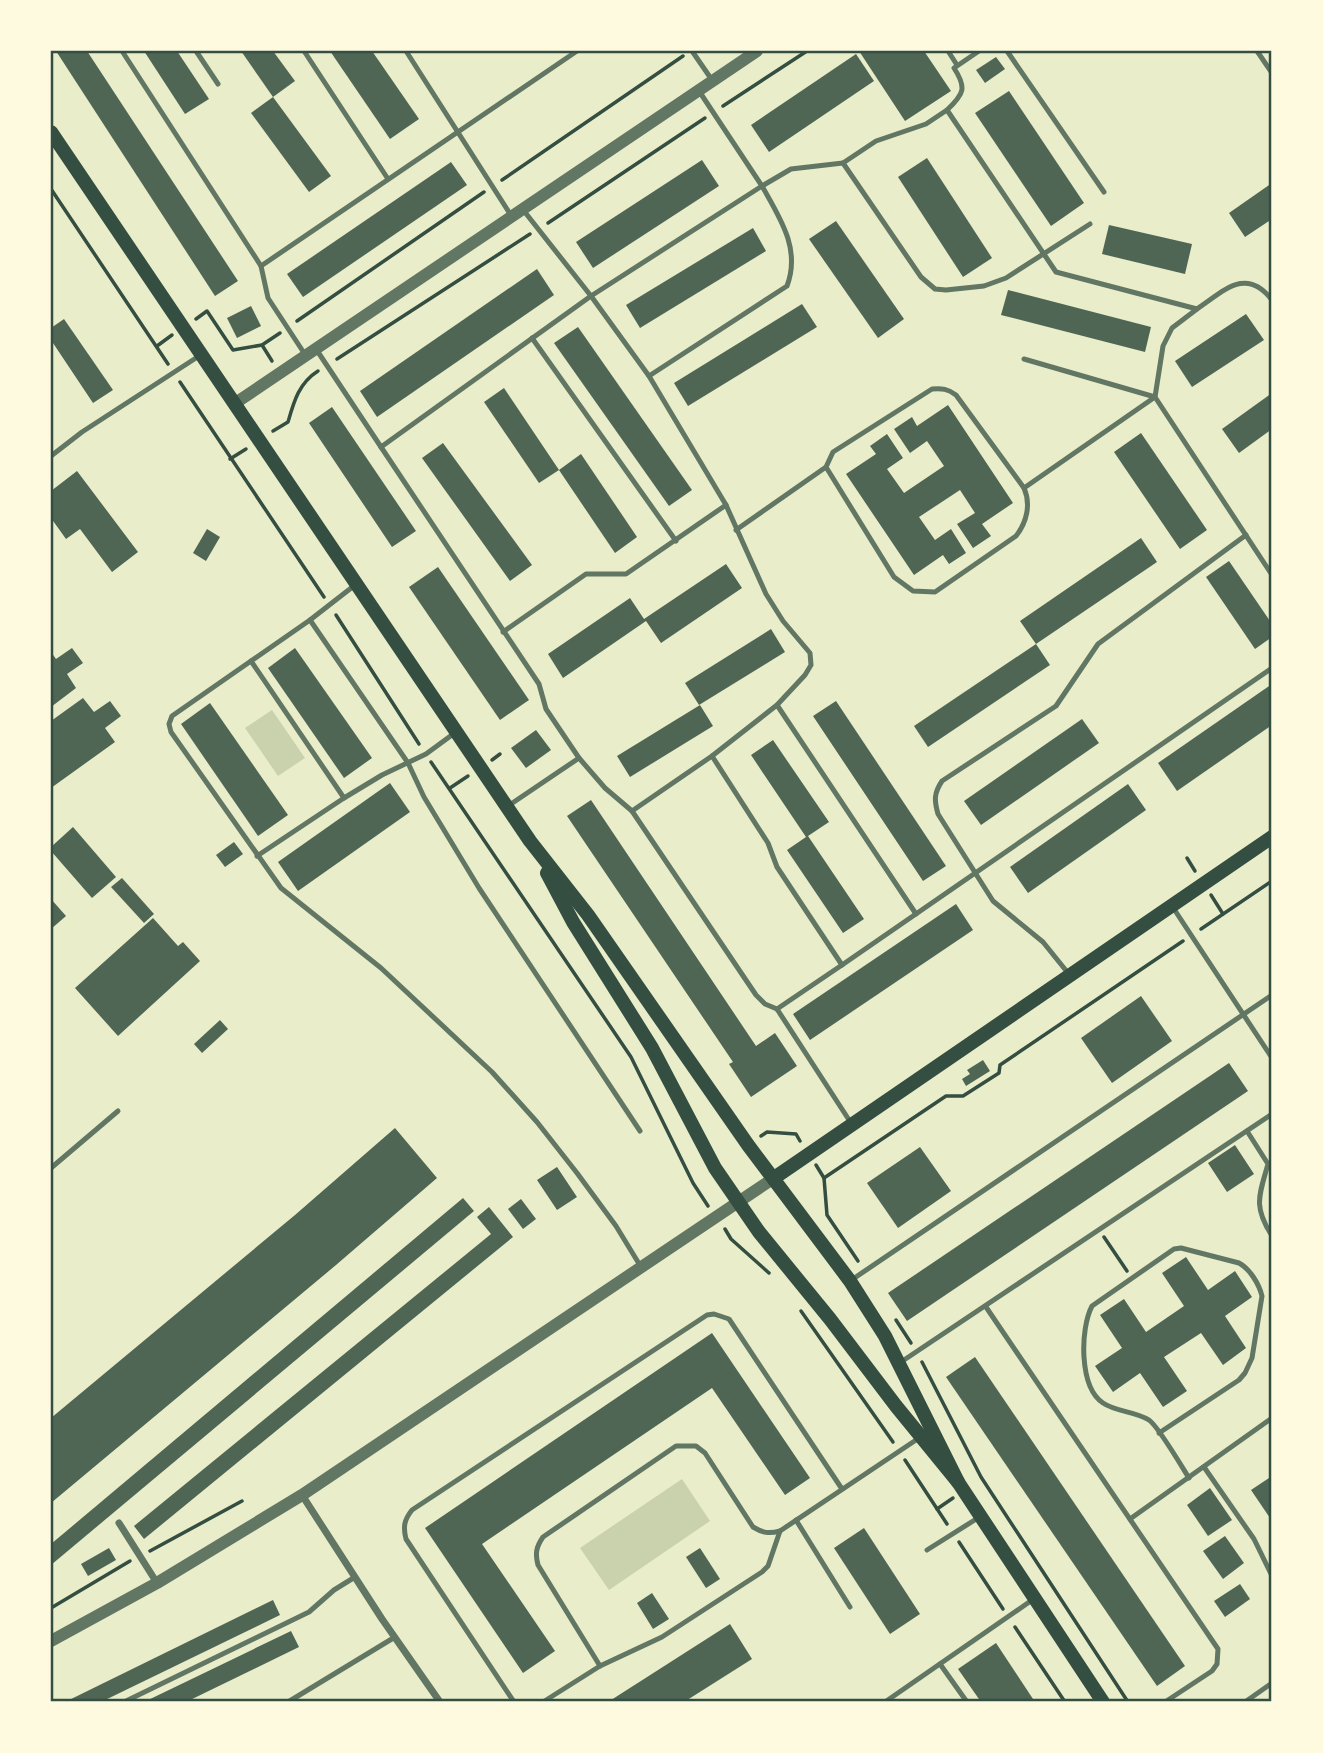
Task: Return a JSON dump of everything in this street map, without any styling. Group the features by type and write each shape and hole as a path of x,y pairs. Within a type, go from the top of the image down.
{"main road":[{"path":"51,132 506,807 589,915 850,1281 885,1336 958,1482"},
{"path":"774,1178 1272,837"},
{"path":"530,841 573,922 652,1048 705,1152 738,1202 958,1482 1103,1702"}],"street":[{"path":"234,404 757,51"},
{"path":"51,1642 157,1583 302,1495 774,1178"},
{"path":"302,1495 440,1702"},
{"path":"119,1523 157,1583"}],"lane":[{"path":"122,51 261,265 268,298 288,328 311,352 381,447 539,684 546,709 579,758 605,788 632,811 756,995 765,1004 777,1009 853,1125"},
{"path":"196,51 218,84"},
{"path":"304,51 388,179"},
{"path":"406,51 493,186 591,296 649,376 726,505 766,594 783,621 810,653 811,665 805,675 777,705 712,756 632,811"},
{"path":"261,265 577,51"},
{"path":"691,51 713,81"},
{"path":"948,51 957,65"},
{"path":"381,447 591,296 762,186 792,169 843,163 876,141 926,124 960,97 962,80 954,68 979,51"},
{"path":"1007,51 1104,192"},
{"path":"1257,51 1272,73"},
{"path":"649,376 787,286 792,274 791,245 786,229 762,186 699,90"},
{"path":"947,110 1056,272 1196,309"},
{"path":"843,163 921,276 935,289 984,286 1006,278 1090,224"},
{"path":"1024,488 1155,397 1163,346 1172,328 1196,309 1241,283 1253,282 1264,289 1272,300"},
{"path":"532,338 676,541"},
{"path":"51,456 82,432 200,355"},
{"path":"1024,359 1155,397 1272,575"},
{"path":"736,530 826,467 833,452 932,389 942,388 951,390 956,395 1024,488 1029,504 1021,530 1016,536 935,592 913,591 894,578 826,467"},
{"path":"503,632 586,574 626,574 726,505"},
{"path":"1070,976 1043,942 993,901 937,814 935,792 942,781 1056,706 1098,644 1246,535"},
{"path":"356,584 310,620 172,716 169,724 171,732 257,856 292,899 332,926 381,968 492,1072 537,1122 577,1173 642,1267"},
{"path":"310,620 408,763 424,797 479,888 640,1131"},
{"path":"251,661 344,798"},
{"path":"777,1009 1272,668"},
{"path":"777,705 916,914"},
{"path":"257,856 344,798 382,775 426,754 456,732"},
{"path":"712,756 768,843 777,867 842,965"},
{"path":"506,807 579,758"},
{"path":"1172,906 1272,1058"},
{"path":"850,1281 1272,995"},
{"path":"51,1168 118,1111"},
{"path":"898,1364 1272,1114"},
{"path":"1247,1131 1270,1162 1258,1199 1261,1218 1272,1236"},
{"path":"1159,1433 1245,1373 1252,1358 1262,1296 1260,1287 1245,1266 1181,1248 1174,1249 1092,1306 1088,1315 1084,1373 1098,1399 1105,1405 1150,1420 1189,1478"},
{"path":"986,1307 1218,1649 1217,1664 1212,1671 1165,1702"},
{"path":"514,1702 406,1539 406,1518 412,1510 707,1315 715,1314 729,1320 842,1489"},
{"path":"1130,1519 1272,1419"},
{"path":"600,1666 538,1565 536,1556 543,1537 676,1446 686,1444 696,1446 705,1453 753,1527 762,1532 780,1531 921,1437"},
{"path":"1204,1467 1254,1539 1272,1576"},
{"path":"927,1550 981,1516"},
{"path":"796,1520 850,1607"},
{"path":"543,1702 600,1666 662,1637 762,1572 768,1566 780,1531"},
{"path":"124,1702 309,1612 334,1590 355,1577"},
{"path":"885,1702 1035,1598"},
{"path":"288,1702 396,1637"},
{"path":"940,1664 967,1702"},
{"path":"1245,1702 1272,1683"}],"path":[{"path":"207,311 233,350 262,345 691,51"},
{"path":"51,189 426,754 631,1057 693,1183 731,1239 771,1275"},
{"path":"864,1271 827,1214 824,1178 946,1096 963,1096 999,1073 999,1065 1272,881"},
{"path":"810,1228 827,1214"},
{"path":"1100,1231 1133,1278"},
{"path":"763,1265 777,1254"},
{"path":"796,1305 899,1451 1065,1702"},
{"path":"894,1317 916,1351 981,1477 1128,1702"}],"green space":[{"path":"272,710 305,758 278,776 245,728"},
{"path":"682,1479 710,1521 609,1590 580,1548"}],"building":[{"path":"56,51 87,51 238,281 215,296"},
{"path":"144,51 177,51 209,99 185,114"},
{"path":"241,51 273,51 295,81 273,97"},
{"path":"330,51 372,51 419,119 390,139"},
{"path":"859,51 924,51 951,91 905,121"},
{"path":"856,54 874,81 769,152 751,125"},
{"path":"996,57 1005,69 985,83 976,70"},
{"path":"1009,91 1084,203 1051,226 975,113"},
{"path":"273,97 331,176 309,192 251,113"},
{"path":"927,158 992,258 963,277 898,177"},
{"path":"702,160 719,186 593,268 576,242"},
{"path":"451,162 467,185 303,297 287,274"},
{"path":"1272,183 1272,219 1245,237 1229,213"},
{"path":"836,221 904,319 878,338 809,239"},
{"path":"1109,225 1192,244 1185,274 1102,254"},
{"path":"753,228 766,251 640,328 626,305"},
{"path":"537,269 554,295 377,417 360,391"},
{"path":"1008,290 1151,327 1145,352 1001,315"},
{"path":"802,304 817,327 688,406 674,383"},
{"path":"251,306 261,326 237,338 227,318"},
{"path":"1246,314 1264,340 1192,387 1175,361"},
{"path":"64,319 113,390 93,403 51,340 51,328"},
{"path":"578,327 692,490 669,506 554,343"},
{"path":"504,388 559,470 539,483 484,402"},
{"path":"1272,393 1272,429 1239,453 1222,429"},
{"path":"948,405 1013,503 982,524 991,536 973,548 957,524 975,513 960,490 919,517 935,540 951,529 966,553 949,564 943,555 914,575 846,474 876,454 870,446 887,434 903,458 887,469 904,493 944,466 927,441 910,453 894,429 912,417 917,426"},
{"path":"332,407 416,531 392,547 309,423"},
{"path":"1141,433 1207,530 1180,549 1114,452"},
{"path":"443,443 532,565 510,581 422,458"},
{"path":"581,454 637,537 615,553 559,470"},
{"path":"77,471 138,552 112,572 80,529 66,539 51,518 51,491"},
{"path":"207,529 220,537 206,561 193,553"},
{"path":"1141,538 1157,562 1036,644 1020,621"},
{"path":"1229,561 1272,624 1272,637 1255,649 1206,577"},
{"path":"726,564 742,588 661,643 646,621 563,678 548,654 630,598 644,619"},
{"path":"438,567 529,700 500,720 409,587"},
{"path":"771,629 785,652 699,705 685,683"},
{"path":"1036,644 1050,665 928,747 914,726"},
{"path":"72,648 83,663 67,674 76,688 51,707 51,652 56,659"},
{"path":"295,648 372,758 344,778 268,668"},
{"path":"1272,684 1272,725 1177,791 1158,763"},
{"path":"83,698 94,712 110,701 121,716 105,728 115,742 51,788 51,721"},
{"path":"836,701 946,866 923,881 813,716"},
{"path":"210,703 288,815 258,836 181,724"},
{"path":"700,705 713,726 630,777 617,756"},
{"path":"1082,719 1099,743 981,825 964,801"},
{"path":"536,730 551,750 526,768 511,748"},
{"path":"773,740 829,822 808,836 864,919 843,933 787,850 806,837 751,755"},
{"path":"390,783 410,812 298,891 278,862"},
{"path":"1128,784 1146,810 1028,893 1010,867"},
{"path":"591,800 756,1046 775,1033 797,1066 751,1097 729,1064 733,1062 567,816"},
{"path":"73,827 116,877 92,898 51,851 51,847"},
{"path":"234,842 243,854 225,867 216,855"},
{"path":"122,878 154,914 144,923 111,887"},
{"path":"51,899 66,916 51,929"},
{"path":"956,904 973,930 810,1040 793,1014"},
{"path":"153,918 178,946 183,942 200,961 118,1036 75,988"},
{"path":"1141,996 1172,1041 1112,1083 1081,1038"},
{"path":"220,1020 228,1029 202,1053 194,1044"},
{"path":"983,1060 990,1071 966,1086 962,1079 970,1074 967,1070"},
{"path":"1229,1063 1248,1091 907,1321 888,1293"},
{"path":"395,1128 437,1178 51,1503 51,1418"},
{"path":"1235,1145 1254,1174 1227,1192 1208,1163"},
{"path":"920,1147 951,1191 898,1228 867,1183"},
{"path":"557,1167 577,1197 557,1210 537,1180"},
{"path":"463,1198 474,1211 51,1565 51,1544"},
{"path":"521,1199 536,1219 523,1229 508,1209"},
{"path":"489,1207 513,1237 144,1539 134,1526 491,1234 477,1217"},
{"path":"1186,1257 1208,1290 1235,1271 1252,1297 1225,1316 1246,1348 1223,1365 1201,1333 1164,1357 1187,1391 1163,1407 1140,1373 1113,1392 1095,1366 1122,1348 1100,1315 1124,1299 1146,1332 1184,1306 1162,1273"},
{"path":"712,1333 810,1478 785,1495 712,1388 482,1544 555,1651 523,1673 425,1528"},
{"path":"975,1357 1185,1666 1157,1686 946,1377"},
{"path":"1272,1476 1272,1521 1251,1490"},
{"path":"1210,1488 1232,1520 1208,1536 1187,1505"},
{"path":"864,1528 920,1614 890,1634 834,1548"},
{"path":"1225,1536 1244,1563 1223,1579 1203,1551"},
{"path":"109,1548 116,1560 88,1576 81,1564"},
{"path":"700,1548 720,1579 706,1588 686,1557"},
{"path":"1240,1584 1250,1599 1225,1617 1214,1601"},
{"path":"652,1593 669,1619 653,1629 637,1603"},
{"path":"273,1600 280,1615 101,1702 65,1702"},
{"path":"730,1624 752,1659 684,1702 608,1702"},
{"path":"291,1631 299,1647 186,1702 144,1702"},
{"path":"996,1643 1035,1702 981,1702 958,1669"}]}
